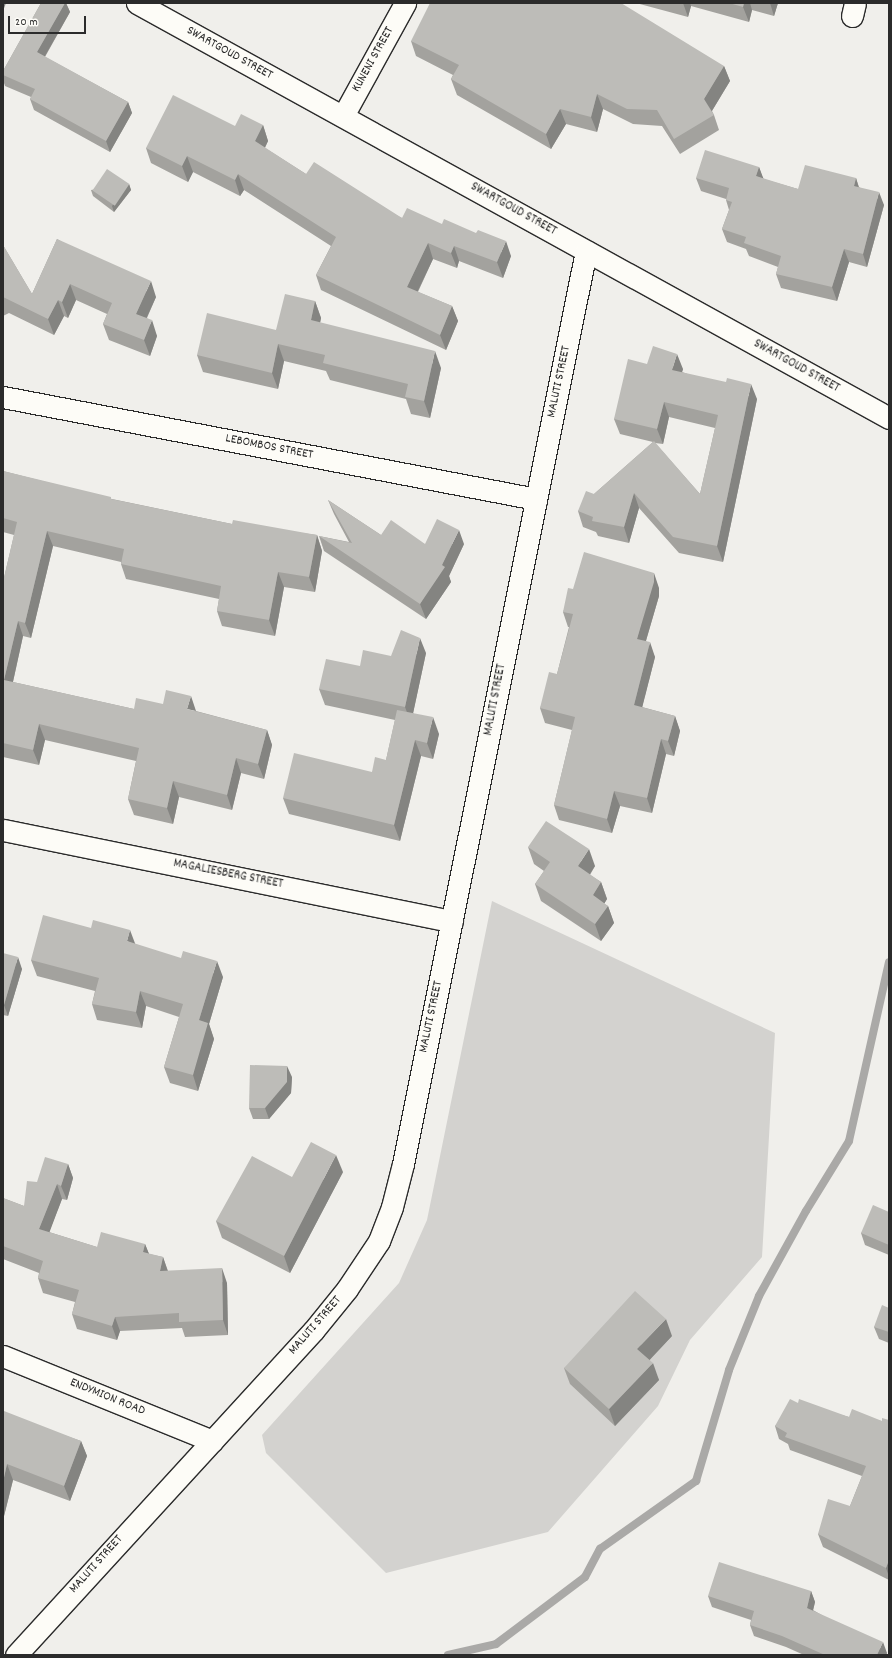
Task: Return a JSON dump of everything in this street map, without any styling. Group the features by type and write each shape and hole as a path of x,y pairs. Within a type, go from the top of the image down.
{"street":[{"name":"SWARTGOUD STREET","path":"137,3 889,418"},
{"name":"KUNENI STREET","path":"343,116 405,3"},
{"name":"MALUTI STREET","path":"16,1655 312,1331 347,1289 379,1240 392,1207 403,1164 586,251"},
{"name":"LEBOMBOS STREET","path":"3,397 536,499"},
{"name":"MAGALIESBERG STREET","path":"3,830 452,920"},
{"name":"ENDYMION ROAD","path":"3,1356 212,1441"}],"shaded area":[{"path":"492,901 775,1033 762,1257 690,1340 658,1406 548,1532 386,1573 266,1453 262,1435 399,1283 427,1220"}],"building":[{"path":"41,3 65,3 37,52 128,102 106,141 30,99 35,89 3,75 3,71"},
{"path":"430,3 621,3 724,66 704,99 714,115 674,139 657,110 627,109 597,94 591,117 560,109 546,134 451,79 459,65 411,41"},
{"path":"729,3 744,3 743,7"},
{"path":"173,95 235,126 241,114 263,125 255,141 306,174 314,162 402,218 407,208 442,224 444,219 476,233 478,230 506,241 497,262 454,246 451,253 428,243 407,287 452,306 440,335 316,275 336,237 238,174 235,180 187,156 182,166 146,148"},
{"path":"705,150 759,167 756,176 798,189 805,165 856,178 854,186 879,192 863,254 844,249 832,287 776,274 781,256 744,243 746,237 722,229 732,202 726,200 729,188 696,178"},
{"path":"107,169 129,184 115,206 92,191"},
{"path":"57,239 151,281 136,314 152,320 144,340 103,324 112,303 70,284 62,302 58,300 48,319 3,297 3,245 32,294"},
{"path":"285,294 315,301 311,320 435,351 424,401 405,397 408,384 323,363 325,355 278,344 272,373 197,355 207,313 276,330"},
{"path":"653,346 677,354 672,370 726,382 727,378 751,384 717,546 673,537 634,493 624,527 592,521 593,517 578,511 586,491 594,494 654,441 700,494 718,415 664,402 657,429 614,419 628,359 647,364"},
{"path":"3,471 111,497 111,499 232,524 233,520 317,535 309,577 278,572 269,620 217,611 221,586 121,564 124,549 47,531 25,623 18,621 4,680 134,709 136,698 163,704 166,690 191,696 187,709 267,730 258,764 236,758 227,795 173,781 167,808 128,799 139,748 39,724 33,750 3,743 3,582 17,522 3,518"},
{"path":"328,500 381,535 391,520 425,544 437,519 459,530 442,565 445,567 420,604 319,536 352,543"},
{"path":"584,552 654,573 654,582 637,639 650,642 634,705 675,716 668,741 661,739 647,798 614,791 607,819 554,805 575,717 540,708 549,672 557,674 573,614 563,612 568,588 573,589"},
{"path":"401,630 420,638 405,707 319,689 326,659 360,666 363,650 391,656"},
{"path":"397,710 433,717 427,743 415,740 394,825 283,798 294,753 372,772 375,757 386,760"},
{"path":"546,821 589,849 578,866 601,882 593,895 608,906 595,924 535,884 550,862 528,847"},
{"path":"43,915 91,928 93,920 130,930 127,941 181,958 183,951 217,961 199,1020 208,1023 193,1075 164,1067 183,1004 140,991 136,1012 92,1004 99,978 31,960"},
{"path":"3,953 18,957 4,1005 3,1005"},
{"path":"250,1065 287,1066 287,1082 265,1108 249,1108"},
{"path":"311,1142 336,1155 284,1256 216,1221 252,1156 292,1177"},
{"path":"45,1157 68,1164 61,1186 57,1184 39,1229 97,1247 101,1232 145,1244 143,1252 163,1257 160,1271 222,1268 223,1320 179,1322 179,1313 115,1317 112,1326 72,1314 79,1290 38,1278 43,1261 3,1246 3,1198 24,1206 27,1181 37,1182"},
{"path":"873,1205 889,1212 889,1245 861,1233"},
{"path":"635,1291 666,1319 637,1349 653,1363 609,1409 564,1368"},
{"path":"882,1305 889,1308 889,1332 874,1327"},
{"path":"790,1399 798,1403 799,1399 849,1417 852,1409 882,1421 882,1418 889,1420 889,1560 886,1568 818,1534 828,1499 850,1506 866,1466 785,1437 787,1433 775,1426"},
{"path":"4,1411 81,1441 64,1486 7,1464 3,1482"},
{"path":"719,1562 811,1591 807,1608 883,1642 877,1655 825,1655 782,1636 750,1625 754,1611 708,1596"}],"waterway":[{"path":"448,1655 496,1644 585,1577 600,1549 696,1481 729,1370 759,1296 806,1211 849,1141 889,962"}]}
